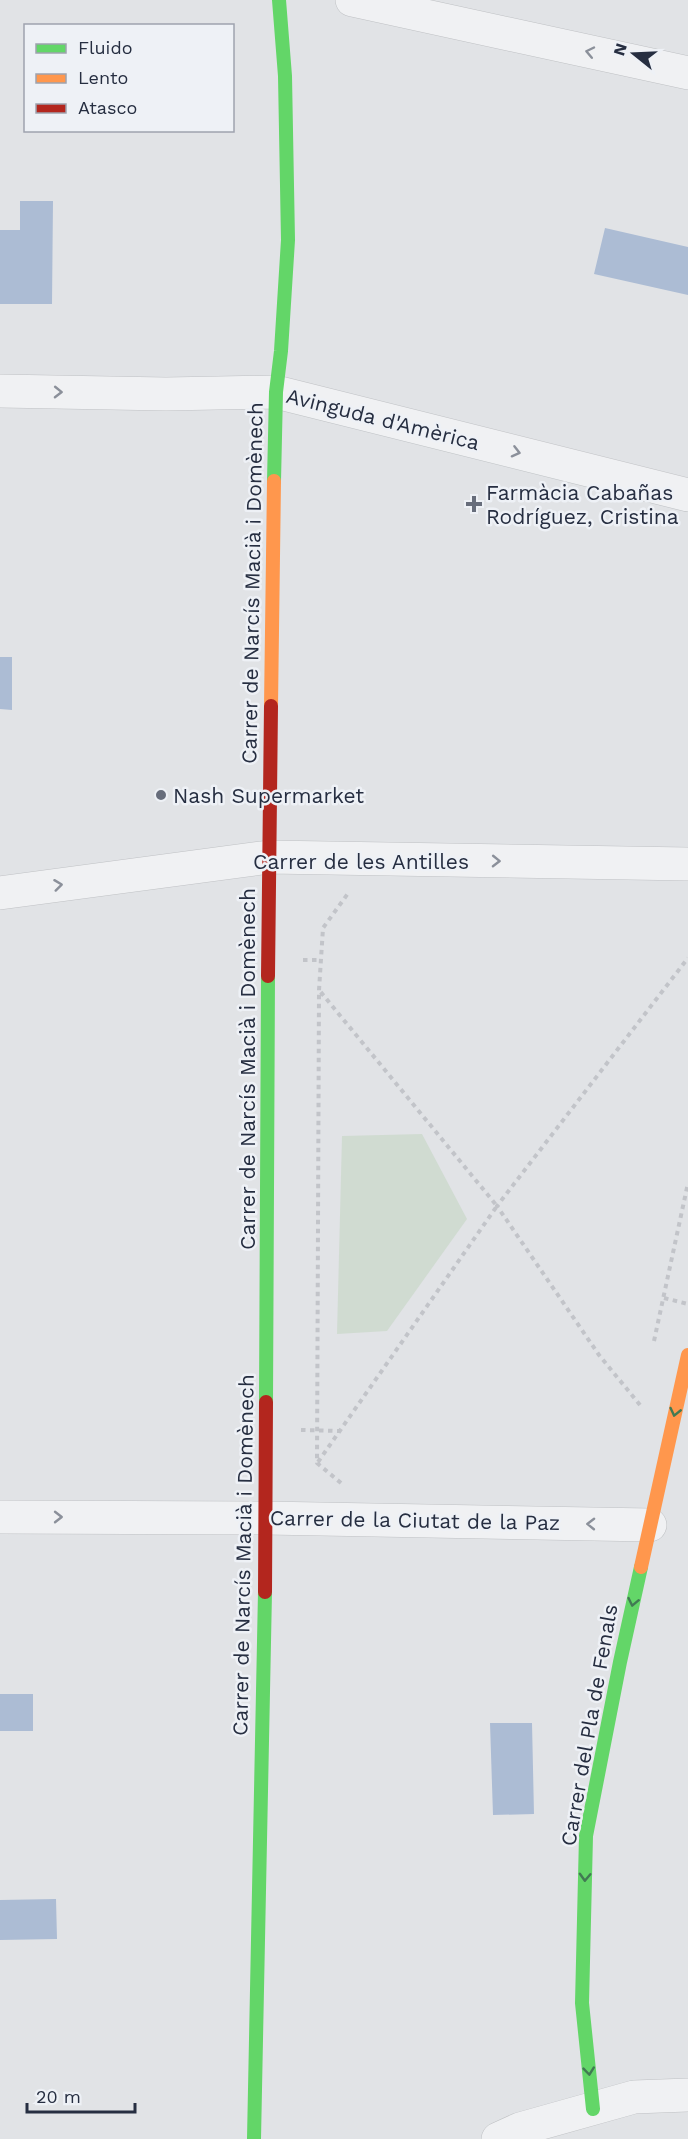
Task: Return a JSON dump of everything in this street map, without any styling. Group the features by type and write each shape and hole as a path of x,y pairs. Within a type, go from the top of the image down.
{"street":[{"name":"Carrer de Narcís Macià i Domènech","path":"254,2139 266,1518 269,857 276,392 288,240 285,76 279,0"},
{"path":"352,0 688,73"},
{"name":"Avinguda d'Amèrica","path":"0,391 276,392 688,495"},
{"name":"Carrer de les Antilles","path":"0,892 269,857 688,864"},
{"name":"Carrer del Pla de Fenals","path":"593,2109 582,2003 586,1836 620,1662 687,1362"},
{"name":"Carrer de la Ciutat de la Paz","path":"0,1517 266,1518 650,1525"},
{"path":"498,2139 520,2129 634,2097 688,2095"}],"path":[{"path":"342,1484 318,1463 319,990 322,928 351,890"},
{"path":"318,1463 497,1206 688,958"},
{"path":"319,990 497,1206 599,1355 640,1406 643,1395"},
{"path":"652,1352 688,1183"},
{"path":"664,1298 688,1304"}],"shaded area":[{"path":"422,1134 467,1219 387,1331 337,1334 342,1136"}],"water":[{"path":"20,201 53,201 52,304 0,304 0,230 20,230"},
{"path":"605,228 688,247 688,295 594,274"},
{"path":"0,657 12,657 12,710 0,709"},
{"path":"0,1694 33,1694 33,1731 0,1731"},
{"path":"490,1723 532,1723 534,1814 493,1815"},
{"path":"56,1899 57,1939 0,1940 0,1900"}],"traffic: fast":[{"path":"274,481 276,392 288,240 285,76 279,0"},
{"path":"266,1402 268,976"},
{"path":"593,2109 582,2003 586,1836 641,1567"},
{"path":"254,2139 265,1592"}],"traffic: slow":[{"path":"271,706 274,481"},
{"path":"641,1567 688,1355"}],"traffic: jam":[{"path":"268,976 271,706"},
{"path":"265,1592 266,1402"}],"place":[{"name":"Farmàcia Cabañas Rodríguez, Cristina","path":"474,504"},
{"name":"Nash Supermarket","path":"161,795"}]}
